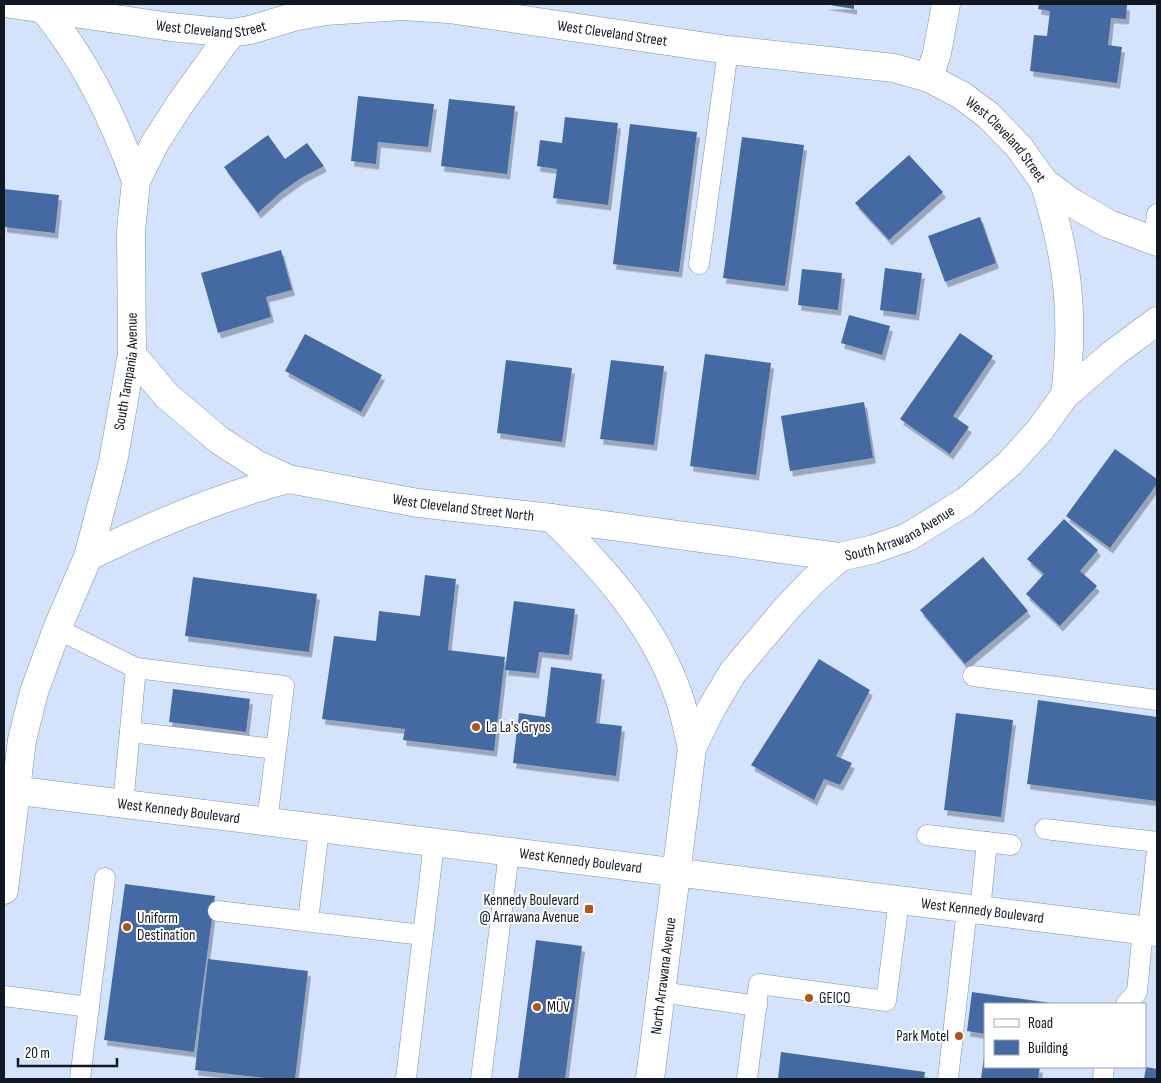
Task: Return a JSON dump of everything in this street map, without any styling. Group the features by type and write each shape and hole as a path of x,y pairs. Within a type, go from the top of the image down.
{"street":[{"name":"West Cleveland Street","path":"11,4 171,27 232,33 250,30 293,17 325,11 402,6 449,7 728,50 894,68 929,78 960,95 988,115 1019,147 1044,182 1074,204 1109,224 1156,242"},
{"path":"929,78 937,53 946,4"},
{"name":"South Tampania Avenue","path":"42,8 61,30 96,86 125,150 136,181"},
{"name":"South Tampania Avenue","path":"4,890 10,790 28,716 58,629 88,557 113,462 132,354 131,231 136,181 180,104 232,33"},
{"name":"South Arrawana Avenue","path":"1044,182 1060,239 1068,289 1070,354 1065,396"},
{"name":"South Arrawana Avenue","path":"676,872 692,748 733,672 787,608 840,557 874,549 908,537 966,501 1010,464 1040,430 1065,396 1114,353 1157,321"},
{"name":"West Cleveland Street North","path":"132,354 166,395 219,440 256,464 288,479 418,503 552,518 840,557"},
{"path":"88,557 135,534 210,502 288,479"},
{"name":"South Arrawana Avenue","path":"552,518 602,569 644,624 663,659 680,700 692,748"},
{"name":"West Kennedy Boulevard","path":"10,790 1150,931"},
{"name":"North Arrawana Avenue","path":"650,1079 676,872"}],"lane":[{"path":"699,264 728,50"},
{"path":"1156,242 1157,214"},
{"path":"58,629 136,668 185,683 240,690 284,686 267,822"},
{"path":"123,804 136,668"},
{"path":"973,676 1157,700"},
{"path":"130,732 180,731 208,734 234,738 275,749"},
{"path":"308,921 319,829"},
{"path":"1045,829 1157,842"},
{"path":"927,834 1011,845"},
{"path":"948,1079 974,909 987,842"},
{"path":"406,1079 434,843"},
{"path":"1127,1003 1137,992 1150,931 1157,850"},
{"path":"481,1079 509,852"},
{"path":"80,1079 105,878"},
{"path":"747,1079 760,984 886,1001 899,900"},
{"path":"218,911 423,935"},
{"path":"661,992 757,1006"},
{"path":"4,996 89,1007"}],"building":[{"path":"824,4 854,4 854,9"},
{"path":"1039,4 1127,5 1126,19 1111,18 1108,45 1122,47 1117,83 1030,71 1034,35 1047,36 1050,11 1038,9"},
{"path":"358,96 434,104 428,147 378,142 376,164 351,161"},
{"path":"449,99 515,106 507,174 441,166"},
{"path":"565,117 618,123 608,205 553,198 557,169 537,166 540,140 562,143"},
{"path":"630,124 697,132 679,272 613,264"},
{"path":"268,135 285,159 307,143 324,166 301,178 280,193 258,213 224,167"},
{"path":"742,137 804,145 785,286 723,278"},
{"path":"909,155 943,192 889,240 855,203"},
{"path":"4,189 59,195 55,233 4,227"},
{"path":"980,217 996,263 945,282 928,236"},
{"path":"281,250 292,290 266,297 271,317 218,333 201,273"},
{"path":"885,268 922,273 916,315 880,310"},
{"path":"802,269 842,273 838,310 798,305"},
{"path":"849,315 890,326 882,355 841,343"},
{"path":"960,333 993,356 953,416 969,427 950,454 900,419"},
{"path":"305,334 382,375 361,412 285,371"},
{"path":"705,354 771,363 756,475 690,466"},
{"path":"506,360 572,368 562,442 497,433"},
{"path":"611,360 664,366 654,445 600,439"},
{"path":"864,402 873,458 790,471 781,416"},
{"path":"1115,449 1157,479 1157,484 1110,548 1066,516"},
{"path":"1064,519 1098,550 1080,571 1097,586 1060,626 1026,594 1044,574 1027,559"},
{"path":"983,557 1028,611 965,664 920,610"},
{"path":"425,575 456,579 448,650 505,657 494,751 403,740 405,729 322,719 334,636 376,641 379,611 420,616"},
{"path":"193,577 317,594 309,652 185,636"},
{"path":"514,601 575,609 569,655 539,652 536,673 505,670"},
{"path":"819,659 870,690 836,756 852,763 840,785 824,779 814,800 751,765"},
{"path":"551,667 602,674 596,723 622,726 616,776 513,763 519,713 545,717"},
{"path":"173,689 250,699 246,732 169,722"},
{"path":"1038,700 1157,717 1157,801 1027,784"},
{"path":"956,713 1013,720 1001,817 944,810"},
{"path":"125,884 215,896 194,1052 104,1040"},
{"path":"536,940 582,946 565,1079 518,1079"},
{"path":"208,959 308,971 295,1079 274,1079 195,1070"},
{"path":"972,992 1051,1003 984,1003 984,1034 967,1031"},
{"path":"781,1052 925,1072 924,1079 778,1079"},
{"path":"984,1056 984,1068 1040,1068 1038,1079 981,1079"},
{"path":"1146,1067 1157,1069 1157,1079 1144,1079"}],"place":[{"name":"La La's Gryos","path":"476,727"},
{"name":"Kennedy Boulevard @ Arrawana Avenue","path":"589,909"},
{"name":"Uniform Destination","path":"127,927"},
{"name":"GEICO","path":"809,998"},
{"name":"MÜV","path":"537,1007"},
{"name":"Park Motel","path":"959,1036"}]}
